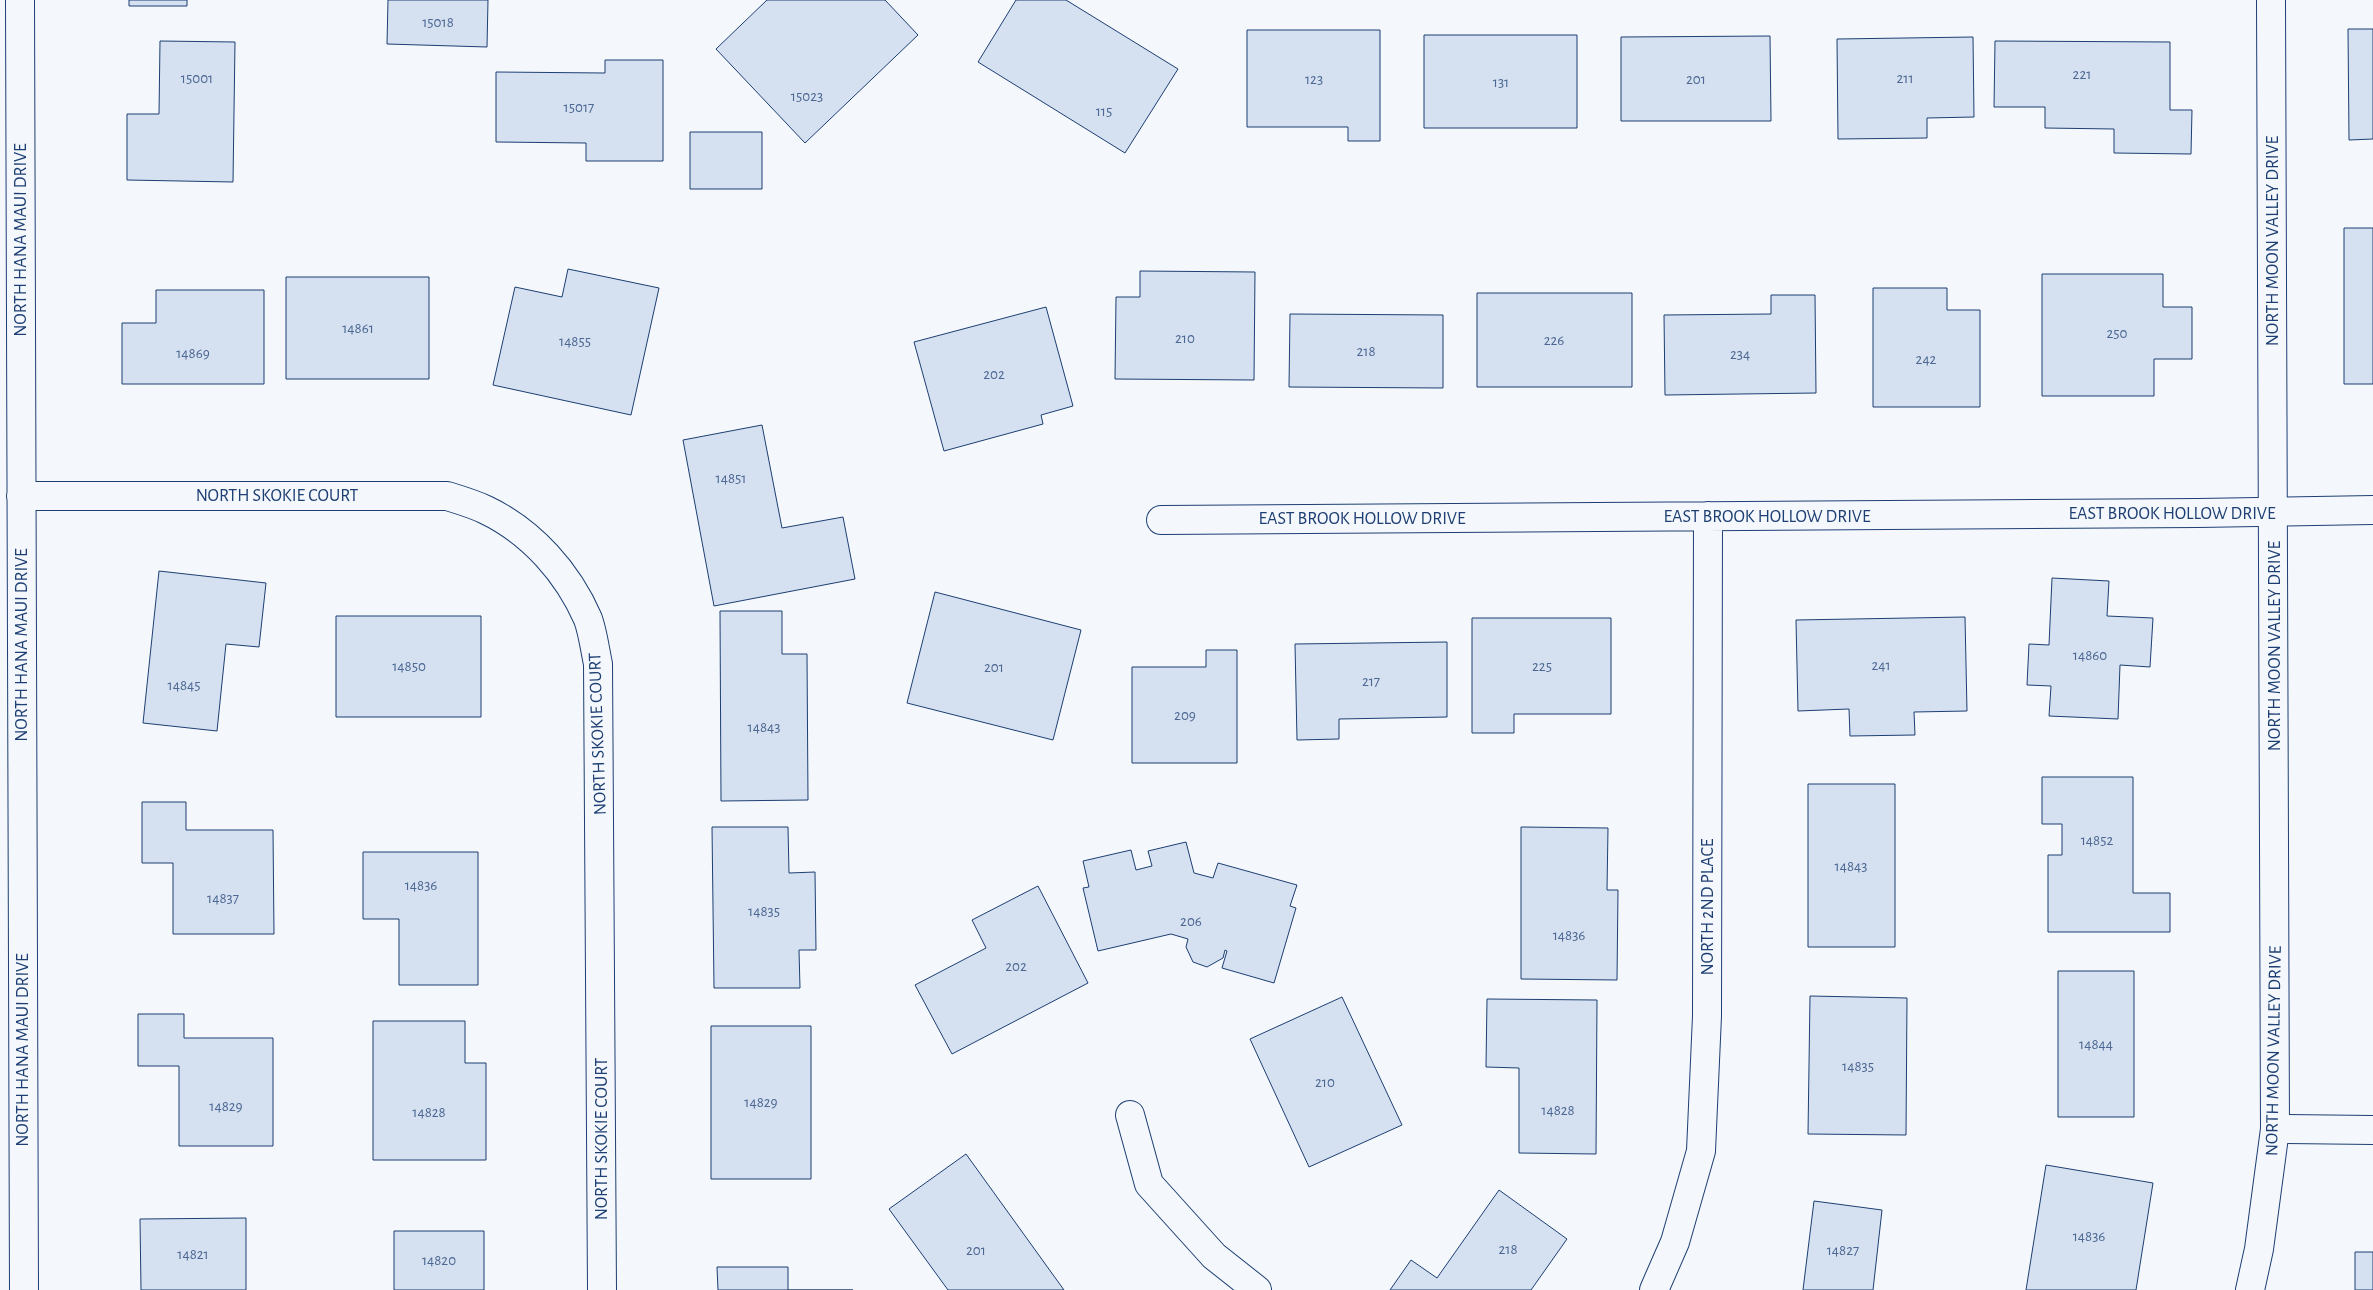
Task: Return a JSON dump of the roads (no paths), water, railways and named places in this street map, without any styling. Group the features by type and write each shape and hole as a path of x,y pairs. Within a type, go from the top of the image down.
{"street":[{"name":"NORTH HANA MAUI DRIVE","path":"20,0 24,1290"},
{"name":"NORTH MOON VALLEY DRIVE","path":"2250,1290 2259,1249 2274,1129 2274,512 2271,0"},
{"name":"NORTH SKOKIE COURT","path":"21,496 447,496 486,510 520,531 542,550 565,578 588,620 598,664 602,1290"},
{"name":"EAST BROOK HOLLOW DRIVE","path":"1161,520 2373,510"},
{"name":"NORTH 2ND PLACE","path":"1654,1290 1675,1242 1701,1151 1707,1016 1708,516"},
{"path":"1130,1115 1149,1184 1214,1256 1257,1290"},
{"path":"2274,1129 2373,1130"}]}
